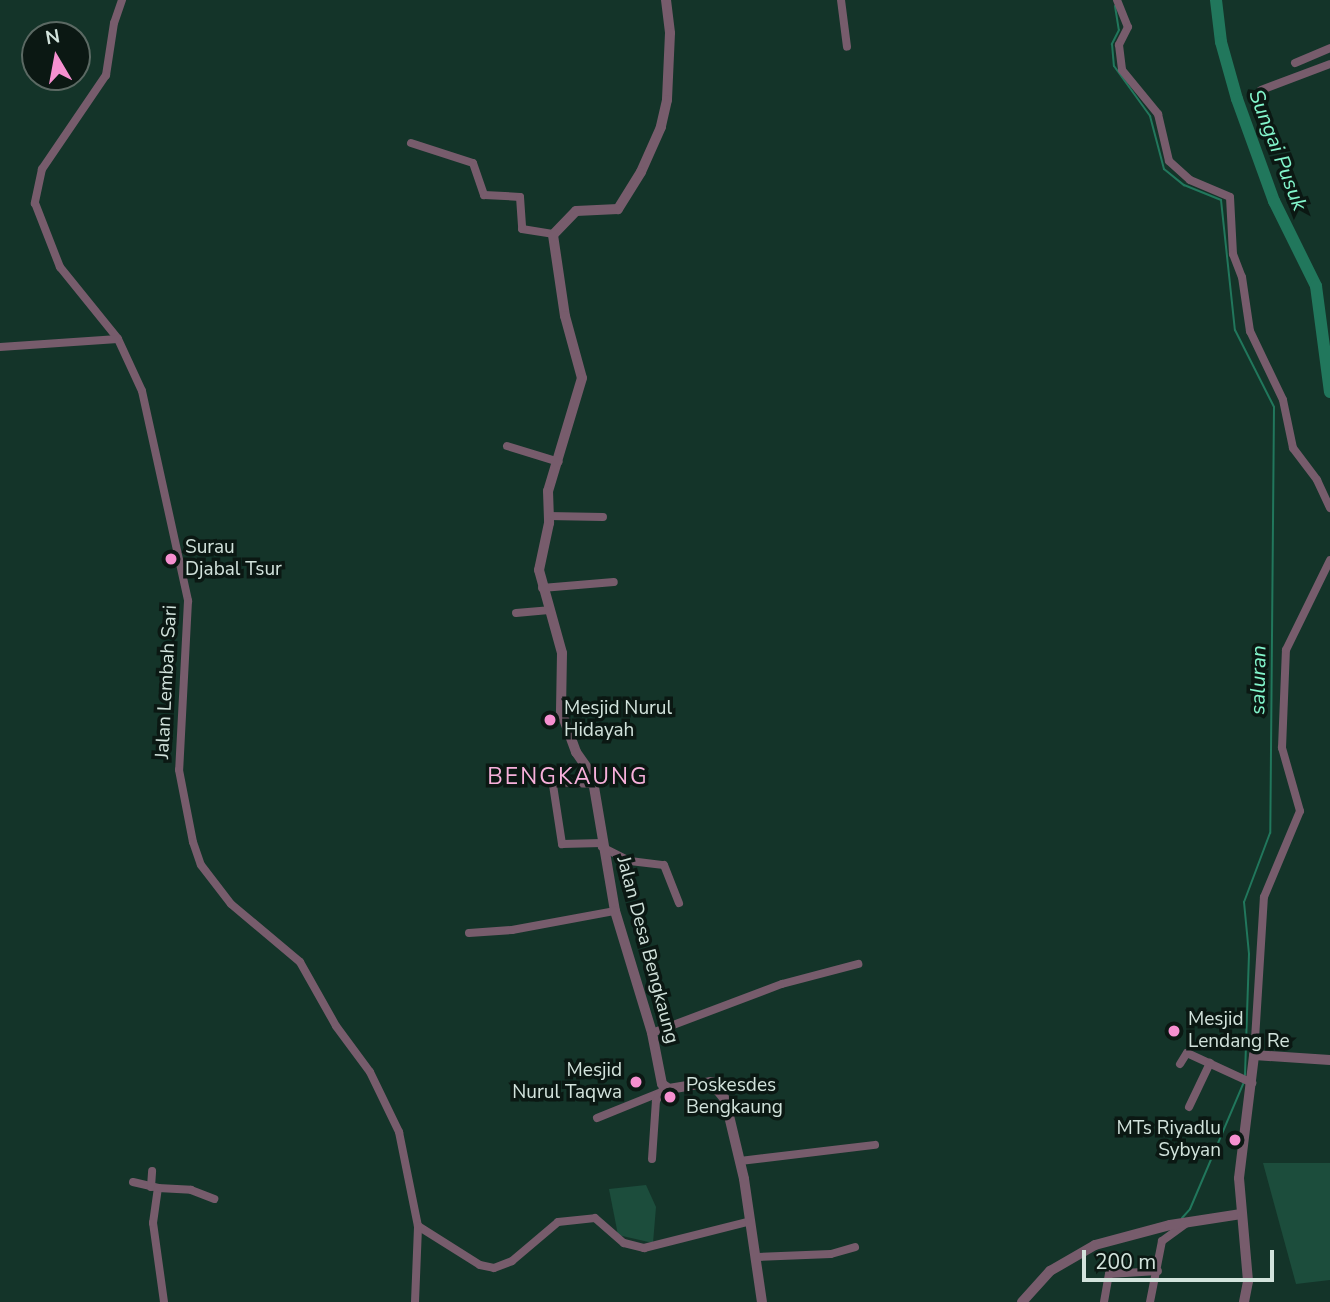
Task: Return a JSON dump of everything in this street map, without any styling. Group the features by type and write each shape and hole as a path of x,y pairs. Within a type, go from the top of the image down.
{"street":[{"name":"Jalan Lembah Sari","path":"122,0 114,23 106,75 42,169 34,197 60,267 118,339 142,390 188,601 179,761 195,850 211,882 231,904 300,962 336,1026 370,1072 399,1132 418,1226 415,1302"},
{"path":"411,143 474,164 484,195 520,197 522,229 553,234 576,211 618,209 641,172 661,127 667,100 670,33 666,0"},
{"path":"841,0 847,47"},
{"path":"1117,0 1128,27 1119,45 1122,70 1158,114 1169,161 1185,177 1230,197 1233,254 1243,281 1250,331 1283,400 1293,448 1317,480 1330,508"},
{"path":"1296,63 1330,48"},
{"path":"1261,90 1330,64"},
{"name":"Jalan Desa Bengkaung","path":"553,234 565,316 582,379 559,462 548,491 548,516 538,565 542,588 562,653 563,720 593,784 615,911 652,1033 662,1090"},
{"path":"0,347 118,339"},
{"path":"507,446 559,462"},
{"path":"548,516 603,517"},
{"path":"1244,1302 1248,1281 1240,1178 1248,1081 1254,1055 1264,897 1300,811 1282,738 1286,650 1330,560"},
{"path":"542,588 614,582"},
{"path":"516,612 549,610"},
{"path":"593,784 556,778 562,844 602,845 630,861 664,865 679,903"},
{"path":"469,933 512,930 615,911"},
{"path":"652,1033 782,984 859,964"},
{"path":"1180,1064 1187,1053 1248,1081"},
{"path":"1254,1055 1330,1060"},
{"path":"1189,1107 1210,1063"},
{"path":"597,1118 662,1090 714,1084 728,1107 740,1161 758,1257 762,1302"},
{"path":"652,1159 662,1090"},
{"path":"740,1161 875,1145"},
{"path":"152,1171 153,1223 164,1302"},
{"path":"133,1182 154,1188 187,1189 214,1199"},
{"path":"1022,1302 1050,1271 1078,1253 1181,1223 1241,1214"},
{"path":"418,1226 480,1265 494,1268 512,1261 558,1222 595,1218 624,1243 644,1248 751,1222"},
{"path":"1150,1302 1152,1277 1158,1271 1163,1240 1181,1223"},
{"path":"758,1257 831,1254 855,1247"},
{"path":"1104,1302 1108,1274 1158,1271"}],"green space":[{"path":"1263,1163 1330,1163 1330,1280 1296,1284"},
{"path":"646,1185 656,1207 653,1243 618,1235 609,1189"}],"waterway":[{"name":"Sungai Pusuk","path":"1216,0 1221,42 1237,99 1274,201 1316,286 1330,392"},
{"name":"saluran","path":"1115,6 1119,30 1112,44 1114,66 1150,116 1164,169 1184,185 1221,200 1235,330 1274,407 1270,833 1244,902 1249,954 1245,1075"},
{"name":"saluran","path":"1182,1218 1190,1209 1243,1084"}],"place":[{"name":"Surau Djabal Tsur","path":"171,559"},
{"name":"Mesjid Nurul Hidayah","path":"550,720"},
{"name":"Mesjid Lendang Re","path":"1174,1031"},
{"name":"Mesjid Nurul Taqwa","path":"636,1082"},
{"name":"Poskesdes Bengkaung","path":"670,1097"},
{"name":"MTs Riyadlu Sybyan","path":"1235,1140"}],"district":[{"name":"BENGKAUNG","path":"568,777"}]}
